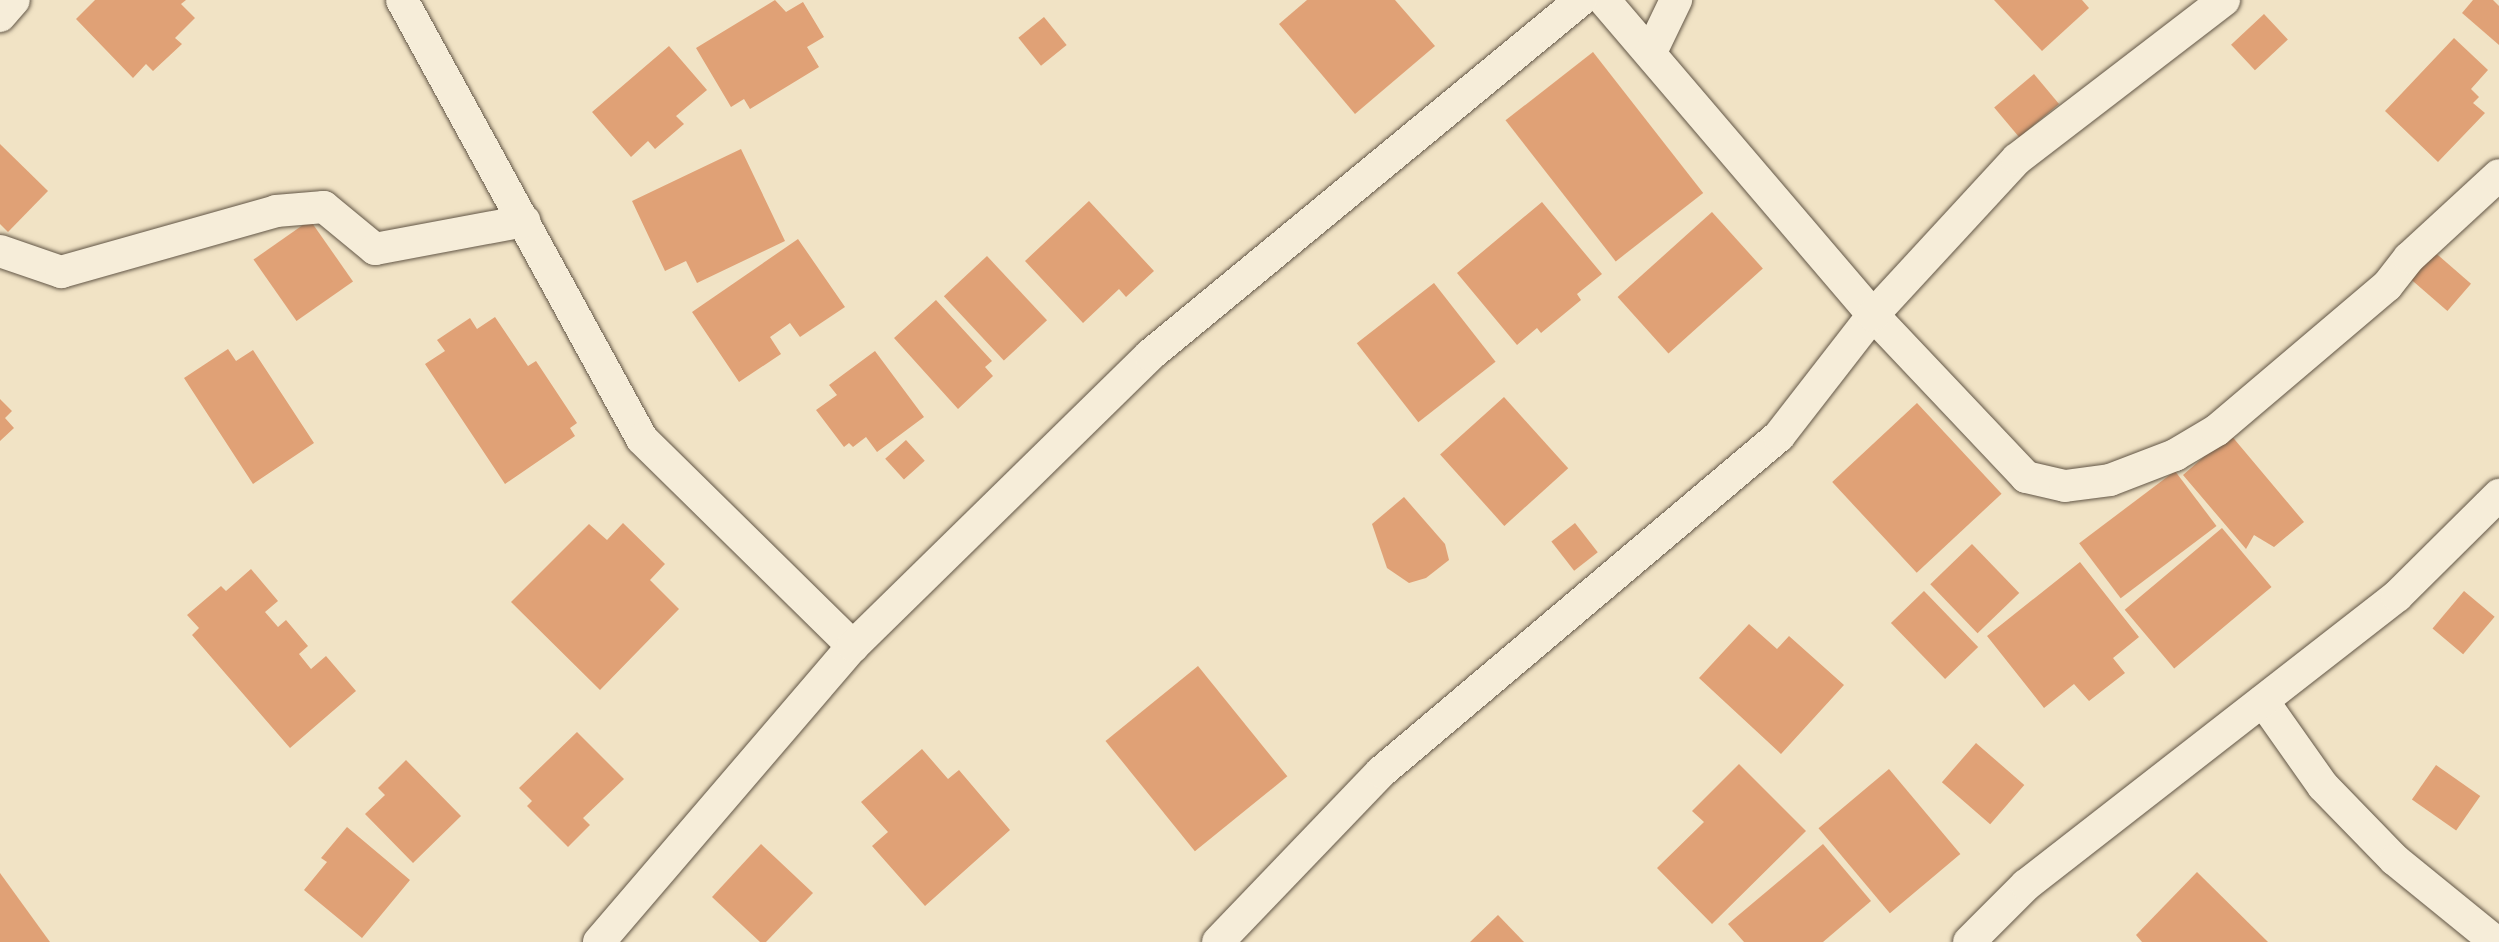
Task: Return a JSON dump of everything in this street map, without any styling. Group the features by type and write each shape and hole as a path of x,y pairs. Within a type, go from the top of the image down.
{"street":[{"path":"0,16 14,0"},
{"path":"402,0 642,439 853,646"},
{"path":"599,942 853,646 1150,354 1581,0"},
{"path":"1604,0 1873,315 2026,477 2065,486 2110,480 2175,455 2218,430 2388,286 2409,258 2499,175"},
{"path":"1650,52 1676,0"},
{"path":"1218,942 1382,772 1779,436 1873,315 2017,159 2224,0"},
{"path":"0,251 61,272 276,210 324,207 376,249 524,221"},
{"path":"1968,942 2026,885 2397,596 2499,494"},
{"path":"2263,700 2323,786 2396,860 2496,942"}],"building":[{"path":"95,0 186,0 181,4 195,18 175,38 182,44 153,71 146,64 133,78 76,19"},
{"path":"775,0 786,12 803,2 824,37 807,47 819,67 750,109 744,99 731,107 696,48"},
{"path":"1307,0 1395,0 1435,46 1355,114 1279,24"},
{"path":"1994,0 2082,0 2089,8 2042,51"},
{"path":"2473,0 2493,0 2499,6 2499,45 2462,13"},
{"path":"2264,14 2288,40 2255,70 2231,45"},
{"path":"1044,17 1067,45 1041,66 1018,38"},
{"path":"2454,38 2488,70 2471,89 2479,97 2473,103 2485,113 2438,162 2385,111"},
{"path":"669,46 707,90 676,116 684,124 655,149 648,141 631,157 592,112"},
{"path":"1593,52 1703,193 1616,261 1506,120"},
{"path":"2034,74 2059,104 2019,137 1994,107"},
{"path":"0,144 48,191 8,232 0,224"},
{"path":"741,149 785,241 697,283 686,261 665,271 632,201"},
{"path":"1089,201 1154,271 1126,297 1119,289 1083,323 1025,261"},
{"path":"1542,202 1602,274 1577,294 1581,300 1541,333 1537,328 1517,345 1457,273"},
{"path":"1712,212 1763,268 1668,353 1618,297"},
{"path":"310,220 353,281 296,321 253,260"},
{"path":"798,239 845,307 800,337 790,323 770,337 781,354 739,382 692,312"},
{"path":"2431,249 2471,284 2447,311 2407,276"},
{"path":"987,256 1047,320 1004,361 944,296"},
{"path":"1434,283 1496,362 1418,422 1357,343"},
{"path":"936,300 992,361 985,367 993,376 958,409 894,338"},
{"path":"495,317 528,366 536,361 577,423 570,428 575,436 505,484 425,364 445,351 437,340 470,318 477,329"},
{"path":"228,349 236,361 253,350 314,443 253,484 184,378"},
{"path":"875,351 924,417 877,452 866,437 853,447 849,443 844,447 816,410 837,395 829,385"},
{"path":"1504,397 1568,468 1504,526 1440,455"},
{"path":"0,399 12,411 5,418 14,428 0,441"},
{"path":"1917,403 2002,494 1917,573 1832,482"},
{"path":"2230,434 2304,522 2274,547 2254,535 2246,549 2183,475"},
{"path":"906,440 925,461 904,480 885,459"},
{"path":"2175,471 2217,526 2121,598 2079,543"},
{"path":"1404,497 1445,544 1449,560 1426,578 1409,583 1387,568 1372,524"},
{"path":"623,523 665,564 650,580 679,609 600,690 511,602 589,524 607,540"},
{"path":"1575,523 1598,552 1574,571 1551,541"},
{"path":"2222,528 2271,587 2174,669 2125,610"},
{"path":"1972,544 2019,593 1978,633 1930,584"},
{"path":"2080,562 2139,637 2113,658 2125,673 2089,701 2074,684 2044,708 1987,636"},
{"path":"251,569 278,601 265,612 278,627 286,620 308,646 299,654 311,669 326,656 356,691 290,748 192,635 199,628 187,615 221,586 226,591"},
{"path":"1924,591 1978,647 1945,679 1891,623"},
{"path":"2464,591 2495,617 2463,654 2433,629"},
{"path":"1749,624 1777,649 1789,636 1844,685 1781,754 1699,678"},
{"path":"1198,666 1287,776 1195,851 1106,741"},
{"path":"577,732 624,779 583,818 590,825 568,847 527,806 532,801 519,788"},
{"path":"1976,743 2024,785 1990,824 1942,782"},
{"path":"922,749 948,779 959,770 1010,830 925,906 872,846 888,832 861,802"},
{"path":"406,760 461,816 413,863 365,814 385,795 378,788"},
{"path":"1739,764 1806,831 1712,924 1657,868 1704,822 1692,811"},
{"path":"2436,765 2480,796 2456,830 2412,799"},
{"path":"1889,769 1960,854 1890,913 1819,828"},
{"path":"347,827 410,880 362,938 304,890 327,862 321,858"},
{"path":"761,844 813,893 766,942 760,942 712,897"},
{"path":"1823,844 1871,901 1823,942 1744,942 1728,924"},
{"path":"2197,872 2268,942 2142,942 2136,935"},
{"path":"0,873 50,942 0,942"},
{"path":"1498,915 1524,942 1470,942"}]}
